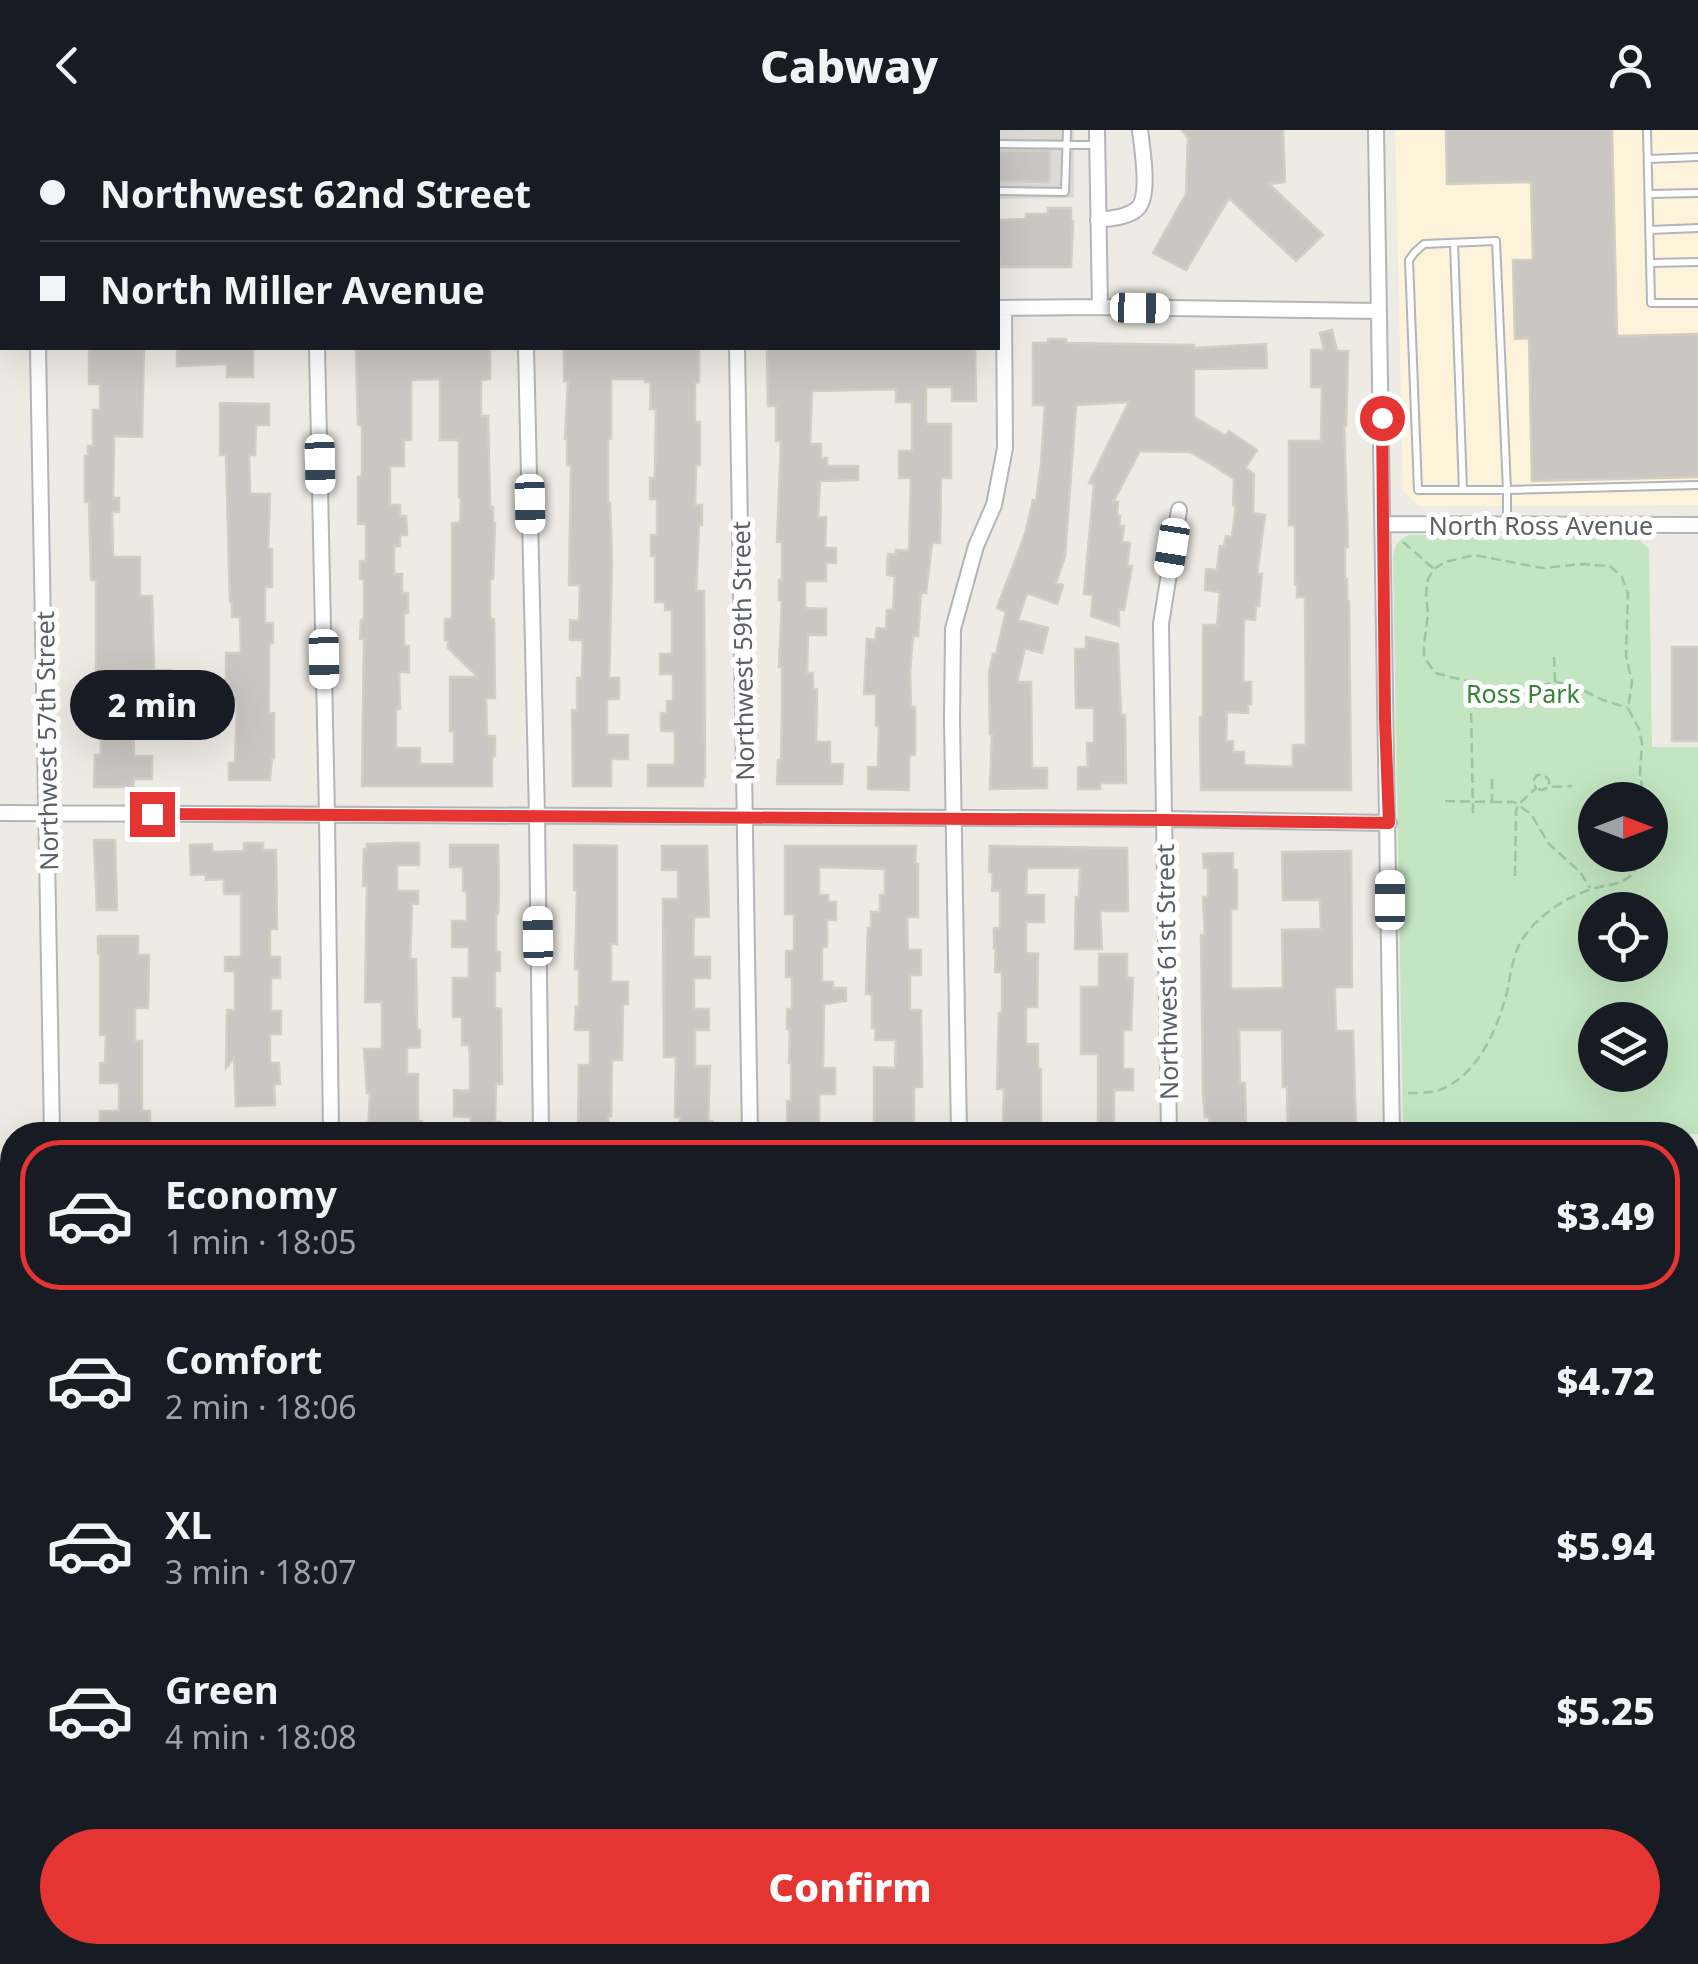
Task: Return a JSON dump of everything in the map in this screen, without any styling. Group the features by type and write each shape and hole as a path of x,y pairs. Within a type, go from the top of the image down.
{"street":[{"path":"1098,220 1121,217 1135,210 1144,199 1140,130"},
{"path":"1376,130 1392,1122"},
{"path":"1098,137 1100,307"},
{"path":"959,1122 953,628 976,546 994,504 1005,448 1001,308 1379,311"},
{"name":"Northwest 57th Street","path":"38,350 52,1122"},
{"path":"317,350 331,1122"},
{"path":"526,350 541,1122"},
{"name":"Northwest 59th Street","path":"737,350 750,1122"},
{"name":"Northwest 61st Street","path":"1168,1122 1161,624 1178,510"},
{"name":"North Ross Avenue","path":"1384,524 1698,524"},
{"path":"0,812 1389,823"}],"lane":[{"path":"1000,192 1065,192 1066,130"},
{"path":"1647,130 1651,303 1698,303"},
{"path":"1000,144 1066,144 1098,137"},
{"path":"1648,158 1698,157"},
{"path":"1648,194 1698,192"},
{"path":"1649,230 1698,228"},
{"path":"1507,524 1507,490 1496,241 1424,244 1410,260 1418,490 1507,490 1698,485"},
{"path":"1454,243 1463,490"},
{"path":"1650,263 1698,262"}],"path":[{"path":"1384,524 1434,569"},
{"path":"1628,708 1572,685 1554,682 1509,704 1498,704 1467,680 1435,674 1424,656 1426,595 1434,569 1474,555 1542,568 1610,566 1622,578 1628,594 1626,656 1632,682 1628,708 1642,743 1641,782"},
{"path":"1554,658 1554,682"},
{"path":"1473,813 1471,706 1481,694"},
{"path":"1549,787 1544,775 1537,775 1533,781 1542,790 1572,786"},
{"path":"1492,778 1492,802"},
{"path":"1515,876 1516,811 1536,788"},
{"path":"1445,801 1514,802 1530,814 1548,844 1580,872 1591,889"},
{"path":"1392,1094 1438,1090 1470,1069 1494,1031 1518,946 1526,934 1550,910 1591,889 1628,879 1634,872"}],"shaded area":[{"path":"1000,130 1074,130 1074,198 1000,199"},
{"path":"1395,130 1698,130 1698,505 1419,506 1403,490"}],"green space":[{"name":"Ross Park","path":"1409,535 1635,536 1649,549 1652,747 1698,747 1698,1122 1403,1122 1394,550"}],"building":[{"path":"1182,130 1283,130 1285,182 1269,184 1323,235 1296,261 1229,198 1186,270 1153,253 1186,194 1188,138"},
{"path":"1446,130 1612,130 1617,336 1698,334 1698,477 1532,481 1529,338 1515,339 1513,260 1533,260 1531,182 1447,184"},
{"path":"1000,151 1050,151 1049,182 1000,181"},
{"path":"1048,208 1071,208 1071,267 1000,267 1000,220 1048,214"},
{"path":"1332,330 1337,351 1348,351 1344,426 1348,547 1345,579 1349,601 1351,790 1201,790 1203,625 1217,625 1220,592 1205,590 1206,569 1217,570 1220,546 1224,547 1226,536 1232,537 1234,479 1190,452 1140,451 1113,502 1118,502 1119,526 1124,526 1122,542 1130,543 1127,566 1132,566 1124,610 1119,609 1119,626 1091,616 1093,595 1084,594 1094,484 1089,483 1129,402 1076,405 1065,556 1056,583 1063,585 1057,604 1027,593 1018,620 1048,628 1042,653 1025,648 1017,682 1031,682 1032,768 1047,768 1047,788 990,789 989,673 1006,612 997,608 1025,534 1033,500 1036,501 1041,464 1045,405 1033,405 1033,343 1066,339 1066,343 1194,348 1266,344 1267,368 1194,369 1194,417 1226,436 1229,431 1257,450 1245,468 1254,474 1253,513 1265,515 1257,574 1262,574 1259,606 1256,605 1255,620 1244,619 1243,682 1251,682 1251,704 1248,713 1227,712 1226,741 1233,741 1233,752 1244,752 1244,765 1293,767 1293,745 1306,745 1305,597 1297,597 1295,584 1295,525 1289,525 1289,441 1321,441 1322,387 1311,387 1311,350 1324,350 1320,333"},
{"path":"89,350 144,350 142,437 114,436 113,498 119,498 119,512 112,512 113,557 140,557 140,596 152,596 154,670 171,670 171,689 133,689 134,756 152,756 152,779 134,779 133,787 94,787 95,755 101,755 100,689 96,689 96,580 91,580 85,456 88,446 93,446 93,410 100,410 100,384 89,384"},
{"path":"177,350 253,350 253,377 227,377 227,364 177,366"},
{"path":"356,350 490,350 490,379 481,380 481,416 488,416 490,507 495,523 490,619 494,619 495,698 486,698 487,736 495,736 492,786 362,786 364,639 360,639 364,579 360,579 360,561 366,561 366,524 358,524 358,477 362,476 362,425 358,425","holes":["440,379 440,440 459,440 460,523 452,523 452,619 445,619 445,640 448,648 478,677 450,677 454,764 420,764 420,748 396,748 399,672 409,672 409,646 404,646 408,593 402,593 402,574 394,574 394,546 400,546 400,535 407,535 406,516 400,516 400,505 390,505 390,466 404,466 404,440 411,440 411,380"]},
{"path":"564,350 699,350 695,422 700,422 700,465 696,465 695,505 702,505 696,591 704,591 703,786 648,786 648,765 675,765 675,731 661,731 661,713 667,713 667,701 673,701 673,674 660,674 660,654 672,654 672,610 665,610 665,602 655,602 655,556 651,556 651,535 657,535 657,499 650,499 650,478 655,478 656,409 650,409 651,382 611,379 609,678 619,678 619,699 607,699 607,735 628,735 628,759 611,759 611,786 573,786 572,710 577,711 583,640 570,640 570,620 579,621 580,585 569,585 571,465 567,465 565,439 568,381 564,381"},
{"path":"767,350 975,350 976,401 952,401 952,387 926,387 926,424 951,424 951,478 941,478 940,543 932,543 926,593 921,592 918,636 913,635 910,672 915,755 909,755 909,790 868,789 868,767 878,767 879,726 876,694 864,694 867,639 875,640 877,628 886,629 887,610 893,610 895,576 887,575 888,554 909,551 911,478 899,478 899,451 912,451 912,402 896,402 896,389 812,391 810,444 821,444 821,458 827,458 827,466 858,466 858,480 820,481 818,517 826,517 825,548 836,548 836,563 826,563 826,581 805,581 805,608 826,609 826,635 808,635 807,673 813,673 813,689 817,689 816,742 830,742 830,764 843,764 842,784 777,784 782,713 782,542 777,542 781,441 776,441 776,406 768,406"},
{"path":"220,403 269,404 269,425 256,425 255,455 249,455 250,494 270,494 268,549 272,549 272,587 265,587 265,623 273,623 273,643 269,643 269,713 274,713 270,780 229,780 229,763 235,763 237,702 221,702 221,680 226,680 226,653 241,653 240,617 232,617 230,602 226,455 220,455"},
{"path":"1086,637 1118,644 1121,715 1125,715 1126,783 1100,783 1100,789 1078,789 1078,767 1088,767 1087,743 1094,743 1094,708 1076,708 1075,649 1086,649"},
{"path":"1672,647 1698,647 1698,741 1672,741"},
{"path":"94,840 115,840 117,910 97,910"},
{"path":"244,843 263,843 263,850 276,850 277,929 270,929 270,957 280,957 280,978 271,978 271,1011 281,1011 281,1034 270,1034 270,1063 279,1063 275,1105 236,1106 234,1058 226,1068 227,1010 235,1010 235,971 225,971 225,957 241,957 241,894 224,894 224,879 206,880 206,874 191,875 190,845 212,844 212,852 244,851"},
{"path":"419,843 419,865 397,865 397,891 418,891 418,904 412,904 410,959 416,959 420,1047 407,1048 407,1074 418,1074 418,1121 422,1122 369,1122 370,1093 364,1049 382,1049 382,1002 365,1002 367,886 363,886 367,844"},
{"path":"450,845 498,845 496,952 500,952 500,971 495,971 495,1008 501,1009 502,1084 496,1084 495,1122 471,1122 471,1117 454,1116 454,1090 470,1091 469,1045 462,1045 462,1017 453,1017 453,978 469,978 469,947 452,947 452,921 467,921 467,891 463,891 463,867 450,867"},
{"path":"574,845 617,846 617,944 611,944 611,982 628,982 628,1004 623,1004 622,1060 612,1060 608,1122 578,1122 579,1065 590,1065 590,1030 575,1030 579,969 575,969"},
{"path":"662,846 707,846 709,917 694,917 693,957 710,957 710,978 694,978 694,1009 709,1009 709,1030 695,1030 695,1066 710,1066 708,1121 712,1122 680,1122 680,1117 675,1117 676,1057 664,1057 663,899 678,899 678,870 662,870"},
{"path":"785,846 916,846 918,917 907,917 908,950 921,950 921,975 910,975 910,1010 921,1010 922,1087 914,1087 914,1122 874,1122 874,1067 895,1068 896,1040 875,1040 872,994 866,994 868,928 871,912 880,912 880,895 885,895 885,869 819,867 819,895 828,895 828,902 836,902 836,920 827,920 827,947 822,947 822,982 833,982 833,988 846,988 846,1001 824,1004 823,1068 835,1068 835,1094 819,1094 819,1122 788,1122 791,1063 787,1009 792,1009 792,977 786,977 786,951 794,951 794,914 785,914"},
{"path":"990,846 1127,848 1128,911 1100,911 1102,949 1075,949 1080,868 1027,868 1026,895 1044,895 1044,922 1026,922 1026,953 1038,954 1037,1007 1026,1007 1026,1044 1038,1044 1041,1122 1003,1122 1004,1089 997,1089 1002,972 995,972 994,948 994,928 1000,928 1000,891 992,891 993,873 989,872"},
{"path":"1351,851 1352,987 1335,987 1335,999 1336,1031 1353,1031 1356,1122 1288,1122 1282,1030 1239,1030 1246,1122 1209,1122 1209,1117 1205,1117 1201,935 1205,935 1203,897 1208,897 1208,868 1204,868 1203,854 1233,853 1233,870 1237,870 1237,909 1231,909 1231,989 1283,988 1282,930 1321,929 1320,900 1283,900 1282,852"},
{"path":"98,936 138,936 138,955 149,955 148,1008 135,1008 135,1041 142,1041 142,1111 150,1111 150,1122 100,1122 100,1111 119,1111 119,1083 100,1083 106,1035 100,1035"},
{"path":"1099,954 1127,954 1127,978 1133,978 1131,1030 1123,1030 1123,1069 1133,1069 1133,1090 1114,1090 1114,1122 1098,1122 1098,1054 1081,1054 1081,987 1099,987"}],"route":[{"path":"152,814 1389,823 1382,418"}]}
